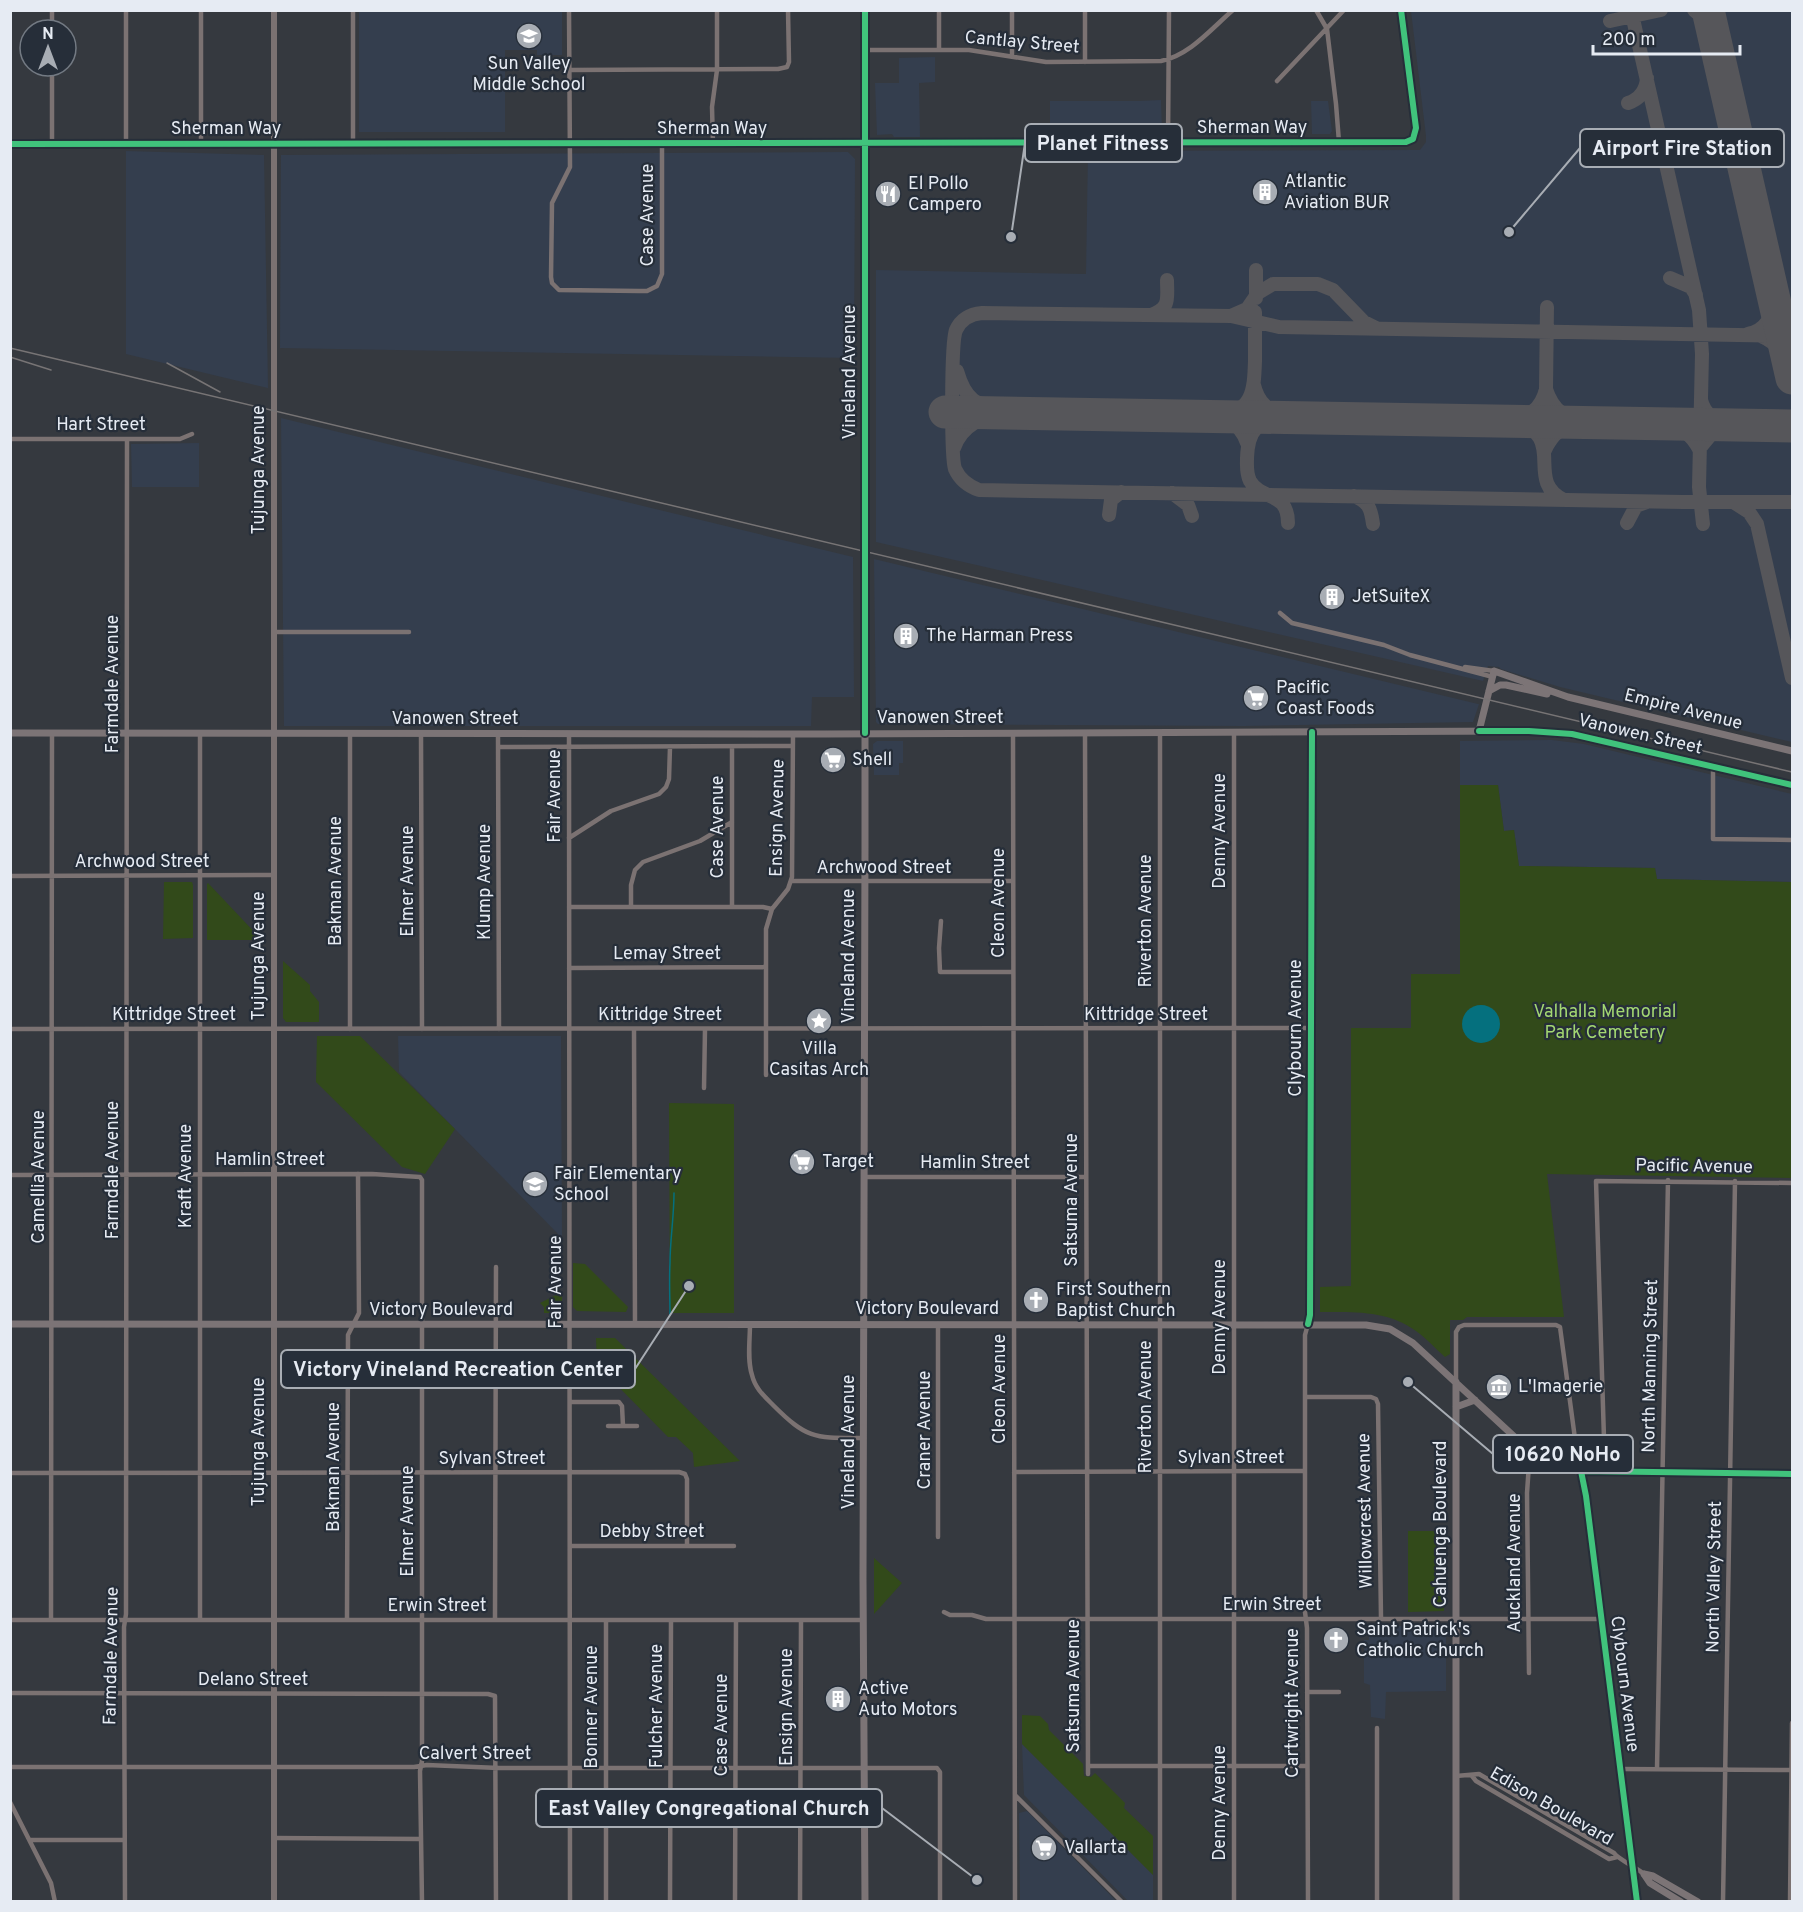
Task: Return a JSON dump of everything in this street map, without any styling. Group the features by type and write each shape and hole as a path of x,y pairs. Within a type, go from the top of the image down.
{"main road":[{"name":"Vineland Avenue","path":"864,10 863,1620 865,1902"},
{"name":"Sherman Way","path":"10,144 1406,142 1413,140 1416,128 1401,10"},
{"path":"1479,731 1493,674"},
{"name":"Empire Avenue","path":"1493,674 1547,694 1562,698 1568,697"},
{"name":"Empire Avenue","path":"1493,674 1568,697 1792,751"},
{"path":"1489,691 1500,685 1506,685 1547,694"},
{"name":"Vanowen Street","path":"10,733 793,734 1536,731 1572,734 1792,785"},
{"name":"Victory Boulevard","path":"10,1324 1366,1324 1390,1329 1413,1343 1532,1453 1552,1465 1581,1471 1792,1474"},
{"name":"Cahuenga Boulevard","path":"1456,1382 1456,1902"},
{"path":"1456,1407 1475,1400"},
{"name":"Clybourn Avenue","path":"1581,1471 1637,1902"},
{"name":"Edison Boulevard","path":"1644,1874 1650,1883 1681,1902"},
{"name":"Edison Boulevard","path":"1644,1874 1653,1876 1698,1902"}],"street":[{"path":"126,10 126,144"},
{"path":"201,10 201,144"},
{"name":"Tujunga Avenue","path":"274,10 274,1902"},
{"path":"352,10 352,144"},
{"path":"569,10 570,144"},
{"path":"712,144 712,107 717,70 717,10"},
{"path":"569,70 717,70 787,67 789,62 788,10"},
{"path":"939,10 939,50"},
{"path":"1012,10 1012,56"},
{"path":"1085,10 1085,62"},
{"path":"1168,142 1169,10"},
{"name":"Cantlay Street","path":"865,50 969,50 1046,62 1144,62 1169,59 1195,45 1233,10"},
{"path":"1316,10 1327,29 1339,143"},
{"path":"1276,81 1344,10"},
{"path":"52,78 52,144"},
{"name":"Case Avenue","path":"570,144 570,167 551,209 551,277 555,287 564,291 646,291 657,286 662,274 662,144"},
{"name":"Hart Street","path":"10,439 180,439 192,434"},
{"name":"Farmdale Avenue","path":"125,1902 127,439"},
{"name":"Empire Avenue","path":"1280,614 1292,623 1384,645 1410,655 1453,666 1493,674"},
{"path":"274,632 409,632"},
{"name":"Riverton Avenue","path":"1160,732 1160,1902"},
{"name":"Clybourn Avenue","path":"1308,1324 1310,1315 1312,732"},
{"name":"Camellia Avenue","path":"51,1620 52,733"},
{"name":"Kraft Avenue","path":"200,733 200,1619"},
{"name":"Bakman Avenue","path":"350,733 350,1029"},
{"name":"Cleon Avenue","path":"1013,733 1015,1902"},
{"name":"Satsuma Avenue","path":"1085,733 1088,1774"},
{"name":"Denny Avenue","path":"1234,733 1234,1902"},
{"name":"Elmer Avenue","path":"421,734 422,1029"},
{"name":"Klump Avenue","path":"498,734 499,1029"},
{"name":"Fair Avenue","path":"568,734 570,1902"},
{"name":"Ensign Avenue","path":"766,1075 766,929 772,909 788,889 793,868 793,734"},
{"name":"Vanowen Street","path":"499,747 793,746"},
{"path":"569,838 610,811 659,794 666,787 669,778 670,747"},
{"name":"Case Avenue","path":"732,747 732,907"},
{"path":"1713,767 1713,838 1792,840"},
{"path":"631,907 635,870 643,862 700,841 732,822"},
{"name":"Archwood Street","path":"10,876 274,875"},
{"name":"Archwood Street","path":"791,881 1013,881"},
{"path":"569,907 772,909"},
{"path":"942,921 939,948 940,972 1012,972"},
{"name":"Lemay Street","path":"569,968 766,967"},
{"name":"Kittridge Street","path":"10,1029 1310,1028"},
{"path":"634,1029 635,1325"},
{"path":"704,1088 705,1029"},
{"name":"Hamlin Street","path":"10,1174 358,1174 420,1177"},
{"name":"Bakman Avenue","path":"347,1619 348,1335 358,1313 358,1174"},
{"name":"Hamlin Street","path":"864,1177 1085,1176"},
{"name":"Elmer Avenue","path":"420,1177 422,1180 420,1839 422,1902"},
{"name":"North Manning Street","path":"1657,1769 1668,1180"},
{"name":"Pacific Avenue","path":"1605,1471 1596,1181 1792,1183"},
{"name":"North Valley Street","path":"1723,1902 1736,1181"},
{"path":"495,1619 496,1267"},
{"path":"750,1324 752,1376 761,1394 797,1428 809,1434 833,1438 864,1438"},
{"name":"Craner Avenue","path":"938,1324 938,1537"},
{"name":"Cartwright Avenue","path":"1308,1324 1305,1335 1308,1902"},
{"name":"Cahuenga Boulevard","path":"1456,1382 1456,1332 1459,1327 1464,1325 1556,1325 1560,1328"},
{"name":"Clybourn Avenue","path":"1560,1328 1581,1471"},
{"name":"Willowcrest Avenue","path":"1305,1397 1371,1397 1376,1399 1378,1404 1381,1618"},
{"path":"570,1402 619,1402 622,1406 623,1426"},
{"path":"608,1426 637,1426"},
{"name":"Auckland Avenue","path":"1529,1672 1527,1493 1532,1453"},
{"name":"Sylvan Street","path":"1014,1472 1305,1471"},
{"name":"Sylvan Street","path":"10,1473 679,1472 685,1474 687,1479 687,1546"},
{"name":"Debby Street","path":"570,1546 734,1546"},
{"name":"Erwin Street","path":"944,1612 951,1615 974,1615 986,1619 1600,1619"},
{"name":"Erwin Street","path":"10,1620 863,1620"},
{"name":"Bonner Avenue","path":"606,1620 606,1902"},
{"name":"Fulcher Avenue","path":"670,1902 671,1620"},
{"name":"Case Avenue","path":"735,1902 736,1620"},
{"name":"Ensign Avenue","path":"800,1902 801,1620"},
{"path":"1307,1692 1340,1692"},
{"name":"Delano Street","path":"10,1693 488,1694 495,1696 494,1767"},
{"path":"1790,1902 1792,1723"},
{"path":"1377,1728 1377,1902"},
{"name":"Calvert Street","path":"10,1767 421,1766 939,1769 940,1902"},
{"path":"1088,1766 1307,1766"},
{"path":"494,1767 496,1902"},
{"path":"1619,1769 1792,1770"},
{"name":"Edison Boulevard","path":"1456,1776 1473,1776 1476,1781 1609,1859 1617,1857 1632,1864 1644,1874"},
{"path":"1015,1795 1122,1902"},
{"path":"10,1802 51,1883 55,1902"},
{"path":"274,1838 420,1839"},
{"path":"30,1840 124,1840"}],"shaded area":[{"path":"359,11 562,11 562,55 537,55 537,50 505,50 505,132 359,132"},
{"path":"1411,11 1792,11 1792,742 1560,687 1499,667 1488,666 1483,681 876,542 876,270 1086,274 1088,151 1420,150 1426,142 1426,136"},
{"path":"935,57 935,82 919,83 920,137 877,135 875,83 899,83 899,58"},
{"path":"1161,100 1162,131 1050,132 1050,101"},
{"path":"1311,101 1328,101 1332,131 1330,134 1312,134"},
{"path":"126,151 264,155 268,388 126,354"},
{"path":"848,152 855,159 854,358 280,348 281,155"},
{"path":"281,418 853,557 854,697 812,697 811,726 284,726"},
{"path":"199,443 199,487 132,487 131,444"},
{"path":"874,559 1479,704 1473,722 1244,726 878,724 876,722"},
{"path":"1552,740 1584,744 1792,794 1792,882 1657,879 1655,868 1519,866 1514,830 1504,831 1498,785 1460,785 1460,741"},
{"path":"877,741 903,741 903,763 899,763 899,775 874,775 873,744"},
{"name":"Fair Elementary School","path":"398,1036 561,1036 562,1238 399,1072"},
{"path":"1369,1626 1442,1626 1446,1630 1446,1691 1386,1692 1385,1719 1371,1717 1370,1685 1364,1683 1364,1640 1369,1640"},
{"path":"1022,1744 1153,1875 1153,1901 1128,1901 1024,1795"},
{"path":"1027,1811 1116,1901 1020,1901 1019,1813"}],"green space":[{"name":"Valhalla Memorial Park Cemetery","path":"1460,785 1498,785 1504,831 1514,830 1519,866 1655,868 1657,879 1792,882 1792,1178 1547,1174 1564,1317 1467,1317 1463,1320 1450,1320 1450,1354 1445,1357 1416,1331 1394,1319 1370,1314 1320,1312 1320,1287 1351,1286 1351,1028 1411,1028 1411,974 1460,974"},
{"path":"164,882 192,882 193,938 163,939"},
{"path":"208,883 262,940 207,940"},
{"path":"283,961 310,985 310,991 319,1002 319,1022 286,1022 283,1018"},
{"path":"317,1036 360,1036 455,1129 425,1174 402,1167 316,1082"},
{"path":"669,1103 734,1104 734,1313 670,1313"},
{"path":"573,1263 585,1264 628,1307 626,1312 577,1311 573,1307"},
{"path":"562,1292 562,1310 559,1313 544,1313 544,1307 540,1303"},
{"path":"596,1338 615,1338 740,1461 694,1467 693,1453 676,1437 668,1437 597,1365"},
{"path":"1408,1531 1445,1531 1444,1611 1408,1612"},
{"path":"874,1558 902,1583 874,1614"},
{"path":"1022,1715 1040,1716 1048,1724 1049,1730 1083,1764 1084,1776 1091,1777 1095,1773 1125,1803 1124,1808 1153,1836 1153,1875 1022,1744"}],"water":[{"path":"1481,1005 1494,1011 1500,1024 1494,1037 1481,1043 1468,1037 1462,1024 1468,1011"}],"waterway":[{"path":"670,1315 670,1254 674,1193"}],"taxiway":[{"path":"1631,10 1699,310 1702,354 1699,487 1703,524"},
{"path":"1610,21 1661,10"},
{"path":"1694,10 1706,20 1713,32"},
{"path":"1713,32 1716,10"},
{"path":"1628,103 1642,94 1647,78"},
{"path":"1256,270 1256,298"},
{"path":"1670,278 1691,287 1696,295"},
{"path":"1151,315 1165,306 1167,280"},
{"path":"1231,316 1247,309 1258,293 1273,284 1318,284 1333,290 1364,322 1376,328"},
{"path":"1748,334 1761,329 1769,319 1773,294"},
{"path":"1774,296 1783,315 1792,325"},
{"path":"1509,421 1533,411 1544,396 1547,307"},
{"path":"1217,416 1238,410 1245,405 1252,391 1255,361 1255,312"},
{"path":"1792,336 1279,327 1231,316 982,313 967,318 956,330 952,400 955,469 965,482 979,490 1792,502"},
{"path":"1761,336 1768,339 1782,352 1792,378"},
{"path":"957,371 964,389 974,400 987,407 1006,412"},
{"path":"1254,385 1265,405 1285,416"},
{"path":"1546,389 1552,403 1561,413 1573,419 1588,422"},
{"path":"1701,400 1705,410 1712,417 1732,425"},
{"path":"954,448 962,433 974,423 1004,413"},
{"path":"1201,416 1229,421 1240,430 1247,443"},
{"path":"1287,417 1262,424 1252,433 1248,448 1247,472 1255,487 1284,506 1288,523"},
{"path":"1511,421 1529,428 1539,436 1543,447 1546,481 1552,491 1564,500"},
{"path":"1545,450 1551,439 1560,431 1570,425 1582,423"},
{"path":"1665,423 1685,432 1699,449 1713,432 1732,425"},
{"path":"1109,515 1111,500 1121,492"},
{"path":"1172,493 1188,505 1192,516"},
{"path":"1354,496 1368,507 1373,524"},
{"path":"1627,523 1636,506 1647,502"},
{"path":"1735,503 1749,512 1757,524 1792,678"}],"runway":[{"path":"1708,10 1792,378"},
{"path":"945,412 1792,426"}],"railway":[{"path":"10,348 1792,772"},
{"path":"10,357 51,370"},
{"path":"167,363 220,392"}],"cycle path":[{"path":"865,10 865,733"},
{"path":"10,144 1406,142 1413,139 1416,128 1401,10"},
{"path":"1479,731 1572,734 1792,785"},
{"path":"1308,1324 1310,1315 1312,732"},
{"path":"1637,1902 1581,1471 1792,1474"}],"place":[{"name":"Sun Valley Middle School","path":"529,36"},
{"name":"Atlantic Aviation BUR","path":"1265,192"},
{"name":"El Pollo Campero","path":"888,194"},
{"name":"Airport Fire Station","path":"1509,232"},
{"name":"Planet Fitness","path":"1011,237"},
{"name":"JetSuiteX","path":"1332,597"},
{"name":"The Harman Press","path":"906,636"},
{"name":"Pacific Coast Foods","path":"1256,698"},
{"name":"Shell","path":"833,760"},
{"name":"Villa Casitas Arch","path":"819,1021"},
{"name":"Target","path":"802,1162"},
{"name":"Fair Elementary School","path":"535,1184"},
{"name":"Victory Vineland Recreation Center","path":"689,1286"},
{"name":"First Southern Baptist Church","path":"1036,1300"},
{"name":"10620 NoHo","path":"1408,1382"},
{"name":"L'Imagerie","path":"1499,1387"},
{"name":"Saint Patrick's Catholic Church","path":"1336,1640"},
{"name":"Active Auto Motors","path":"838,1699"},
{"name":"Vallarta","path":"1044,1848"},
{"name":"East Valley Congregational Church","path":"977,1880"}]}
